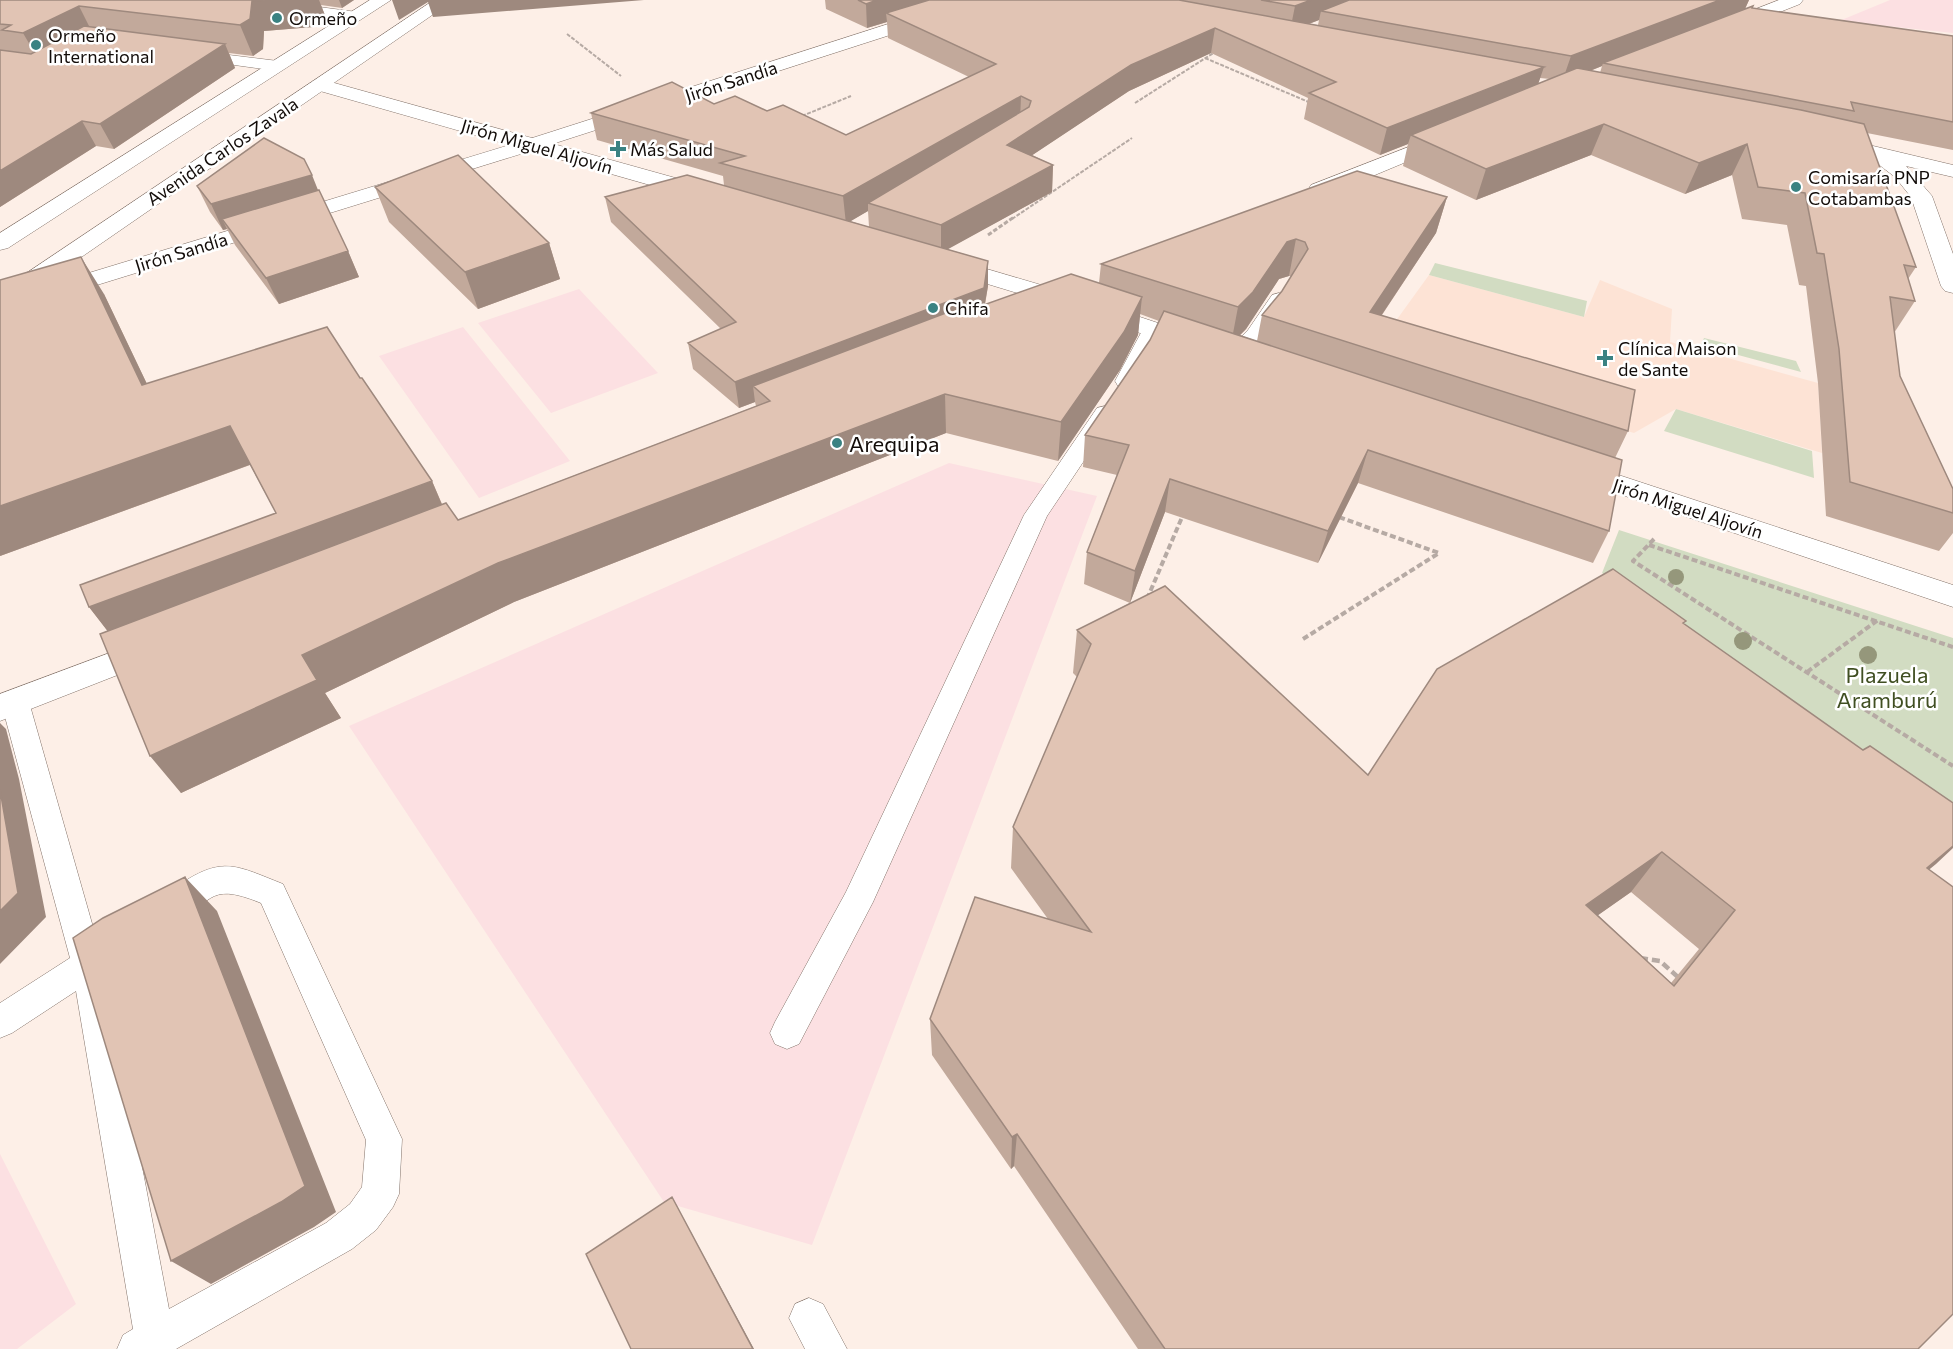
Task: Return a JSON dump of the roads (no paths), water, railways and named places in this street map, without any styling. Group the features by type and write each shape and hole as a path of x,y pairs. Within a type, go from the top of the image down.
{"street":[{"name":"Avenida Carlos Zavala","path":"0,302 445,0"},
{"name":"Jirón Sandía","path":"0,308 533,144 980,0"},
{"path":"1707,34 1794,0"},
{"name":"Avenida Carlos Zavala","path":"0,243 357,16 383,13"},
{"path":"383,13 410,24"},
{"name":"Jirón Miguel Aljovín","path":"320,85 731,201"},
{"path":"1292,201 1468,129"},
{"path":"1818,140 1953,171"},
{"path":"1872,152 1902,174 1939,212 1953,286"},
{"path":"0,224 92,240"},
{"path":"934,260 1056,297 1244,359"},
{"path":"1023,310 1086,285"},
{"name":"Jirón Miguel Aljovín","path":"1553,463 1953,596"},
{"path":"8,705 181,637"}],"lane":[{"path":"234,0 357,16"},
{"path":"183,54 278,66"},
{"path":"1244,359 1256,334 1288,284"},
{"path":"787,1033 857,902 1036,515 1133,371 1154,329"},
{"path":"0,1022 88,966 211,880 238,880 272,894 384,1139 380,1194 363,1217 339,1236 146,1344 88,966 8,705"}],"place":[{"name":"Ormeño","path":"277,18"},
{"name":"Ormeño International","path":"36,45"},
{"name":"Más Salud","path":"618,149"},
{"name":"Comisaría PNP Cotabambas","path":"1796,187"},
{"name":"Chifa","path":"933,308"},
{"name":"Clínica Maison de Sante","path":"1605,358"},
{"name":"Arequipa","path":"837,443"}],"park label":[{"name":"Plazuela Aramburú","path":"1887,686"}]}
